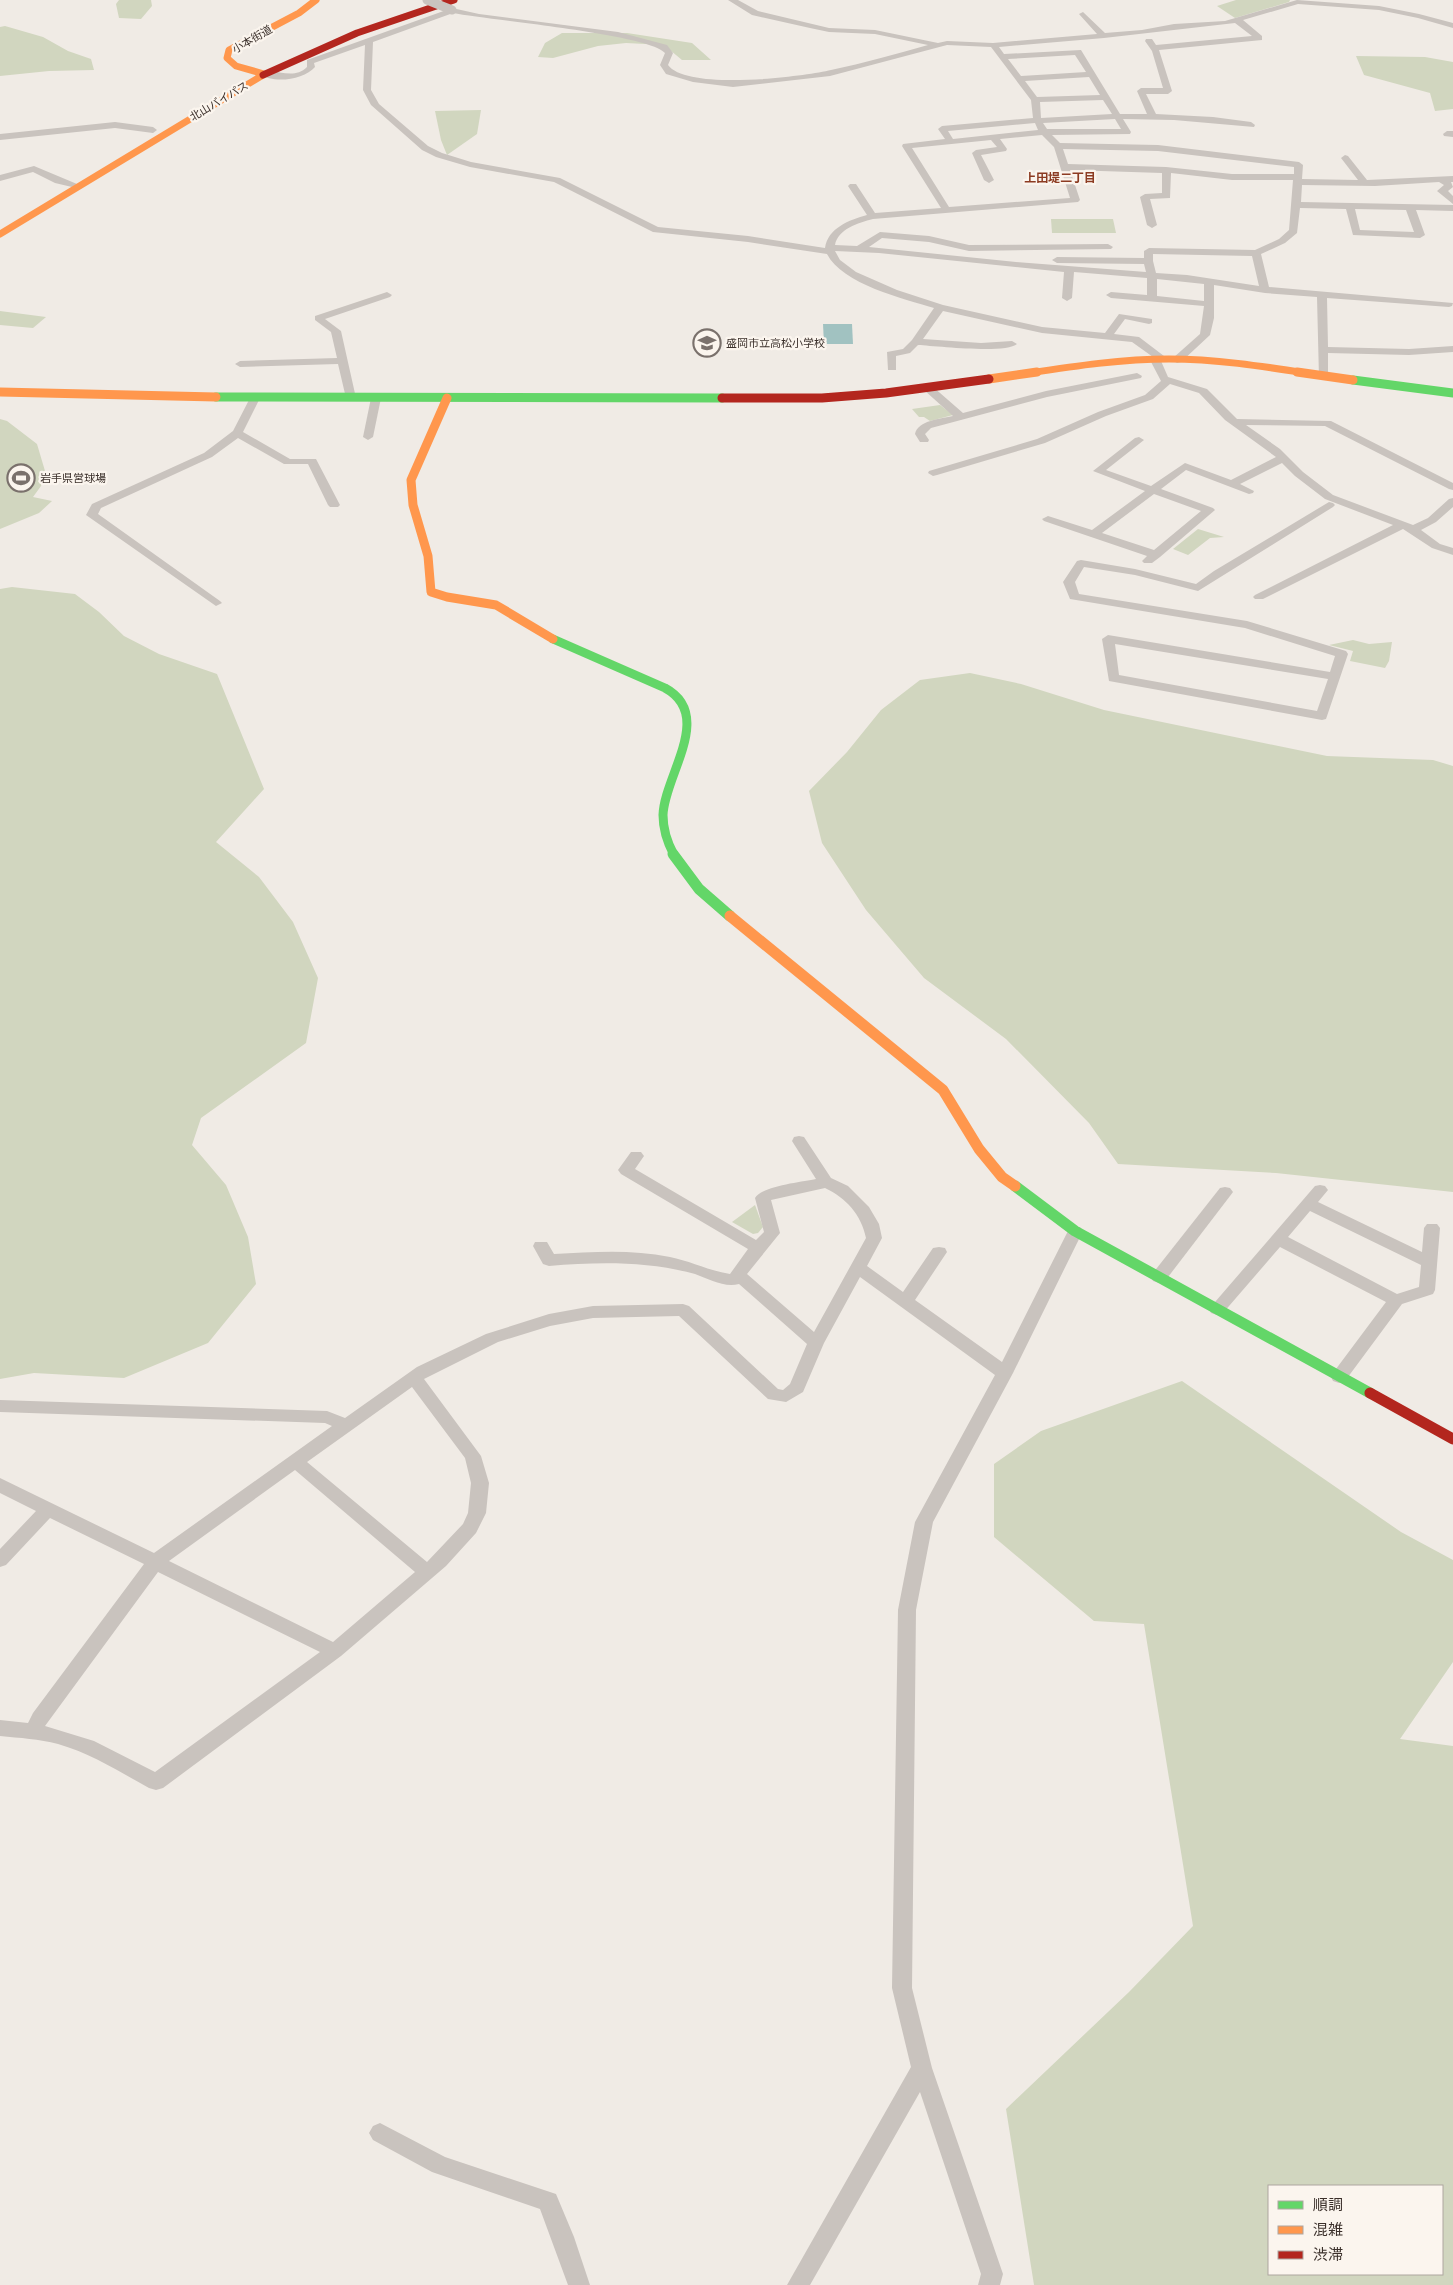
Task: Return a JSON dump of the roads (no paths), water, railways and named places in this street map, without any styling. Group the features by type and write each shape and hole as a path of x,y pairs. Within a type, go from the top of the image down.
{"main road":[{"name":"小本街道","path":"259,73 236,66 227,58 229,50 299,13 316,0"},
{"name":"北山バイパス","path":"0,226 72,184 181,112 339,32 426,0"},
{"name":"北山バイパス","path":"0,234 259,73 407,14 453,5"},
{"path":"0,392 256,398 766,400 822,398 928,388 1123,361 1157,359 1222,362 1453,393"},
{"path":"447,398 411,480 409,491 427,547 431,592 444,599 496,605 512,613 526,627 538,634 622,666 675,694 685,709 687,733 679,763 662,806 662,821 681,869 709,900 943,1090 979,1149 1002,1176 1076,1231 1453,1439"}],"street":[{"path":"426,0 453,5 479,16 618,34 644,40 664,47 670,54 664,65 669,72 716,84 733,84 830,73 940,46 961,43 993,45 1104,36 1174,26 1225,23 1296,1 1379,8 1419,16 1453,26"},
{"path":"732,0 755,13 810,26 829,30 875,32 940,46"},
{"path":"259,73 291,77 307,73 311,67 310,62 453,5"},
{"path":"1083,14 1104,36"},
{"path":"1154,48 1259,38 1237,20"},
{"path":"1142,32 1154,48 1168,91 1141,91 1153,117"},
{"path":"369,40 367,90 376,105 425,148 440,155 470,164 557,180 656,230 748,239 831,252 836,262 861,278 894,292 940,307 1042,330 1136,339 1157,359 1164,379 1203,391 1229,418 1276,452 1329,497 1400,526 1413,529 1436,546 1453,552"},
{"path":"993,45 1035,100 1037,120 1044,132 1058,146 1075,200 872,216 849,225 836,234 830,243 830,248 1047,264 1148,261"},
{"path":"946,209 906,146 1044,132 1128,132 1078,52 1003,57"},
{"path":"1021,80 1092,74"},
{"path":"1035,100 1106,97"},
{"path":"950,142 942,129 1037,120 1118,117 1209,118 1251,125"},
{"path":"0,137 115,125 153,130"},
{"path":"988,180 976,153 1003,149 994,138"},
{"path":"1058,146 1158,148 1300,165 1294,231 1282,241 1256,253 1149,251 1148,261 1152,276 1152,299"},
{"path":"1345,158 1365,183"},
{"path":"1064,167 1166,170 1232,177 1365,183 1453,179"},
{"path":"0,178 34,169 58,181 72,184"},
{"path":"1152,225 1145,197 1167,196 1166,170"},
{"path":"1441,180 1450,186 1442,191 1453,200"},
{"path":"853,186 872,216"},
{"path":"1296,206 1453,208"},
{"path":"1350,207 1356,233 1420,235 1410,207"},
{"path":"859,249 880,235 929,239 969,248 1108,247"},
{"path":"1046,248 1047,264"},
{"path":"1256,253 1265,290"},
{"path":"1047,264 1069,270 1209,281 1265,290 1322,295 1452,301"},
{"path":"1067,298 1069,270"},
{"path":"1178,360 1205,335 1209,318 1209,281"},
{"path":"351,398 336,331 318,318 387,295"},
{"path":"1111,295 1209,304"},
{"path":"1322,295 1323,376"},
{"path":"892,368 891,354 906,351 916,342 940,307"},
{"path":"1108,336 1122,316 1149,321"},
{"path":"916,342 981,346 1012,344"},
{"path":"1323,350 1409,352 1453,349"},
{"path":"240,364 343,361"},
{"path":"924,440 920,434 921,430 926,426 1046,394 1137,376"},
{"path":"933,473 966,462 1004,454 1046,439 1149,397 1168,380"},
{"path":"928,388 961,417"},
{"path":"216,603 92,515 96,506 208,455 237,433 256,398"},
{"path":"368,436 376,398"},
{"path":"1236,422 1327,423 1453,487"},
{"path":"237,433 288,462 312,461 334,506"},
{"path":"1135,572 1209,510 1098,471 1139,440"},
{"path":"1231,484 1281,458"},
{"path":"1094,534 1185,466 1249,491"},
{"path":"1413,529 1432,520 1453,501"},
{"path":"1329,504 1218,573 1198,588 1135,572 1081,562 1069,582 1074,597 1247,625 1342,654 1322,716 1113,678 1108,639 1240,659 1334,676"},
{"path":"1048,519 1156,555"},
{"path":"1259,597 1400,526"},
{"path":"33,1732 40,1718 165,1553 413,1377 492,1338 549,1320 593,1312 683,1310 774,1395 786,1396 797,1388 816,1343 874,1238 871,1224 864,1211 843,1190 826,1182 799,1140"},
{"path":"636,1156 626,1170 758,1248"},
{"path":"540,1246 549,1260 615,1256 629,1257 666,1262 702,1271 726,1280 734,1280 772,1233 763,1198 770,1194 826,1182"},
{"path":"1217,1309 1320,1190"},
{"path":"1160,1278 1225,1192"},
{"path":"1308,1204 1429,1262"},
{"path":"1339,1377 1396,1300 1427,1290 1432,1228"},
{"path":"989,2285 992,2274 922,2068 902,1988 907,1610 924,1522 1005,1373 1076,1231"},
{"path":"1278,1239 1396,1300"},
{"path":"906,1300 939,1252"},
{"path":"859,1268 1005,1373"},
{"path":"739,1276 816,1343"},
{"path":"0,1728 43,1733 112,1758 156,1782 335,1651 440,1561 470,1528 477,1513 480,1483 473,1456 426,1391 413,1377"},
{"path":"0,1406 327,1417 346,1425"},
{"path":"295,1461 427,1572"},
{"path":"0,1485 335,1651"},
{"path":"0,1560 48,1510"},
{"path":"798,2285 922,2068"},
{"path":"380,2133 440,2165 548,2201 563,2237 579,2285"}],"water":[{"path":"823,324 852,324 853,344 824,344"}],"place":[{"name":"盛岡市立高松小学校","path":"707,343"},
{"name":"岩手県営球場","path":"21,478"}],"district":[{"name":"上田堤二丁目","path":"1060,178"}]}
